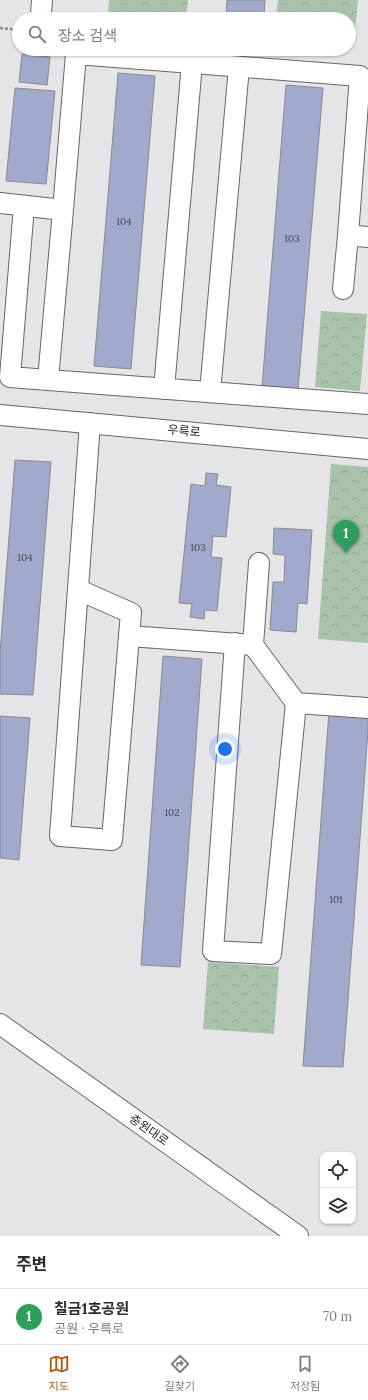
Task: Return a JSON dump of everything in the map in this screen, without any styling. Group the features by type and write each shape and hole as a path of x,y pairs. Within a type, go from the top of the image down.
{"street":[{"path":"48,380 76,56"},
{"path":"102,56 360,76 343,289"},
{"path":"164,389 192,63"},
{"path":"210,392 239,67"},
{"path":"0,203 63,210"},
{"path":"24,206 10,377 368,404"},
{"path":"348,235 368,237"},
{"name":"우륵로","path":"0,415 368,449"},
{"path":"79,590 131,613 112,840 60,836 90,423"},
{"path":"259,563 244,644 213,951 271,954 296,703"},
{"path":"130,636 244,644 296,703 368,708"},
{"name":"충원대로","path":"0,1024 298,1236"}],"path":[{"path":"0,28 12,29"}],"green space":[{"path":"109,0 188,0 187,12 108,12"},
{"path":"278,0 358,0 356,21 356,12 277,12"},
{"path":"321,311 367,314 360,391 315,387"},
{"path":"331,464 368,467 368,643 318,639"},
{"path":"208,962 279,967 274,1034 203,1029"}],"building":[{"path":"227,0 265,0 264,12 226,12"},
{"path":"22,56 50,57 47,85 19,82"},
{"path":"118,73 155,76 131,369 94,366"},
{"path":"286,85 323,88 298,390 262,387"},
{"path":"15,88 55,91 46,184 6,181"},
{"path":"15,460 51,462 33,695 0,694 0,652"},
{"path":"206,473 218,474 216,485 231,487 226,537 213,536 211,557 222,558 217,611 205,610 204,619 190,617 192,604 179,603 191,484 205,486"},
{"path":"274,528 312,530 307,604 298,603 296,632 270,630 273,582 284,582 285,555 273,554"},
{"path":"163,656 202,659 180,967 141,965"},
{"path":"329,711 368,713 368,731 343,1067 303,1066"},
{"path":"0,716 30,718 19,860 0,858"}],"place":[{"name":"칠금1호공원","path":"346,553"}]}
